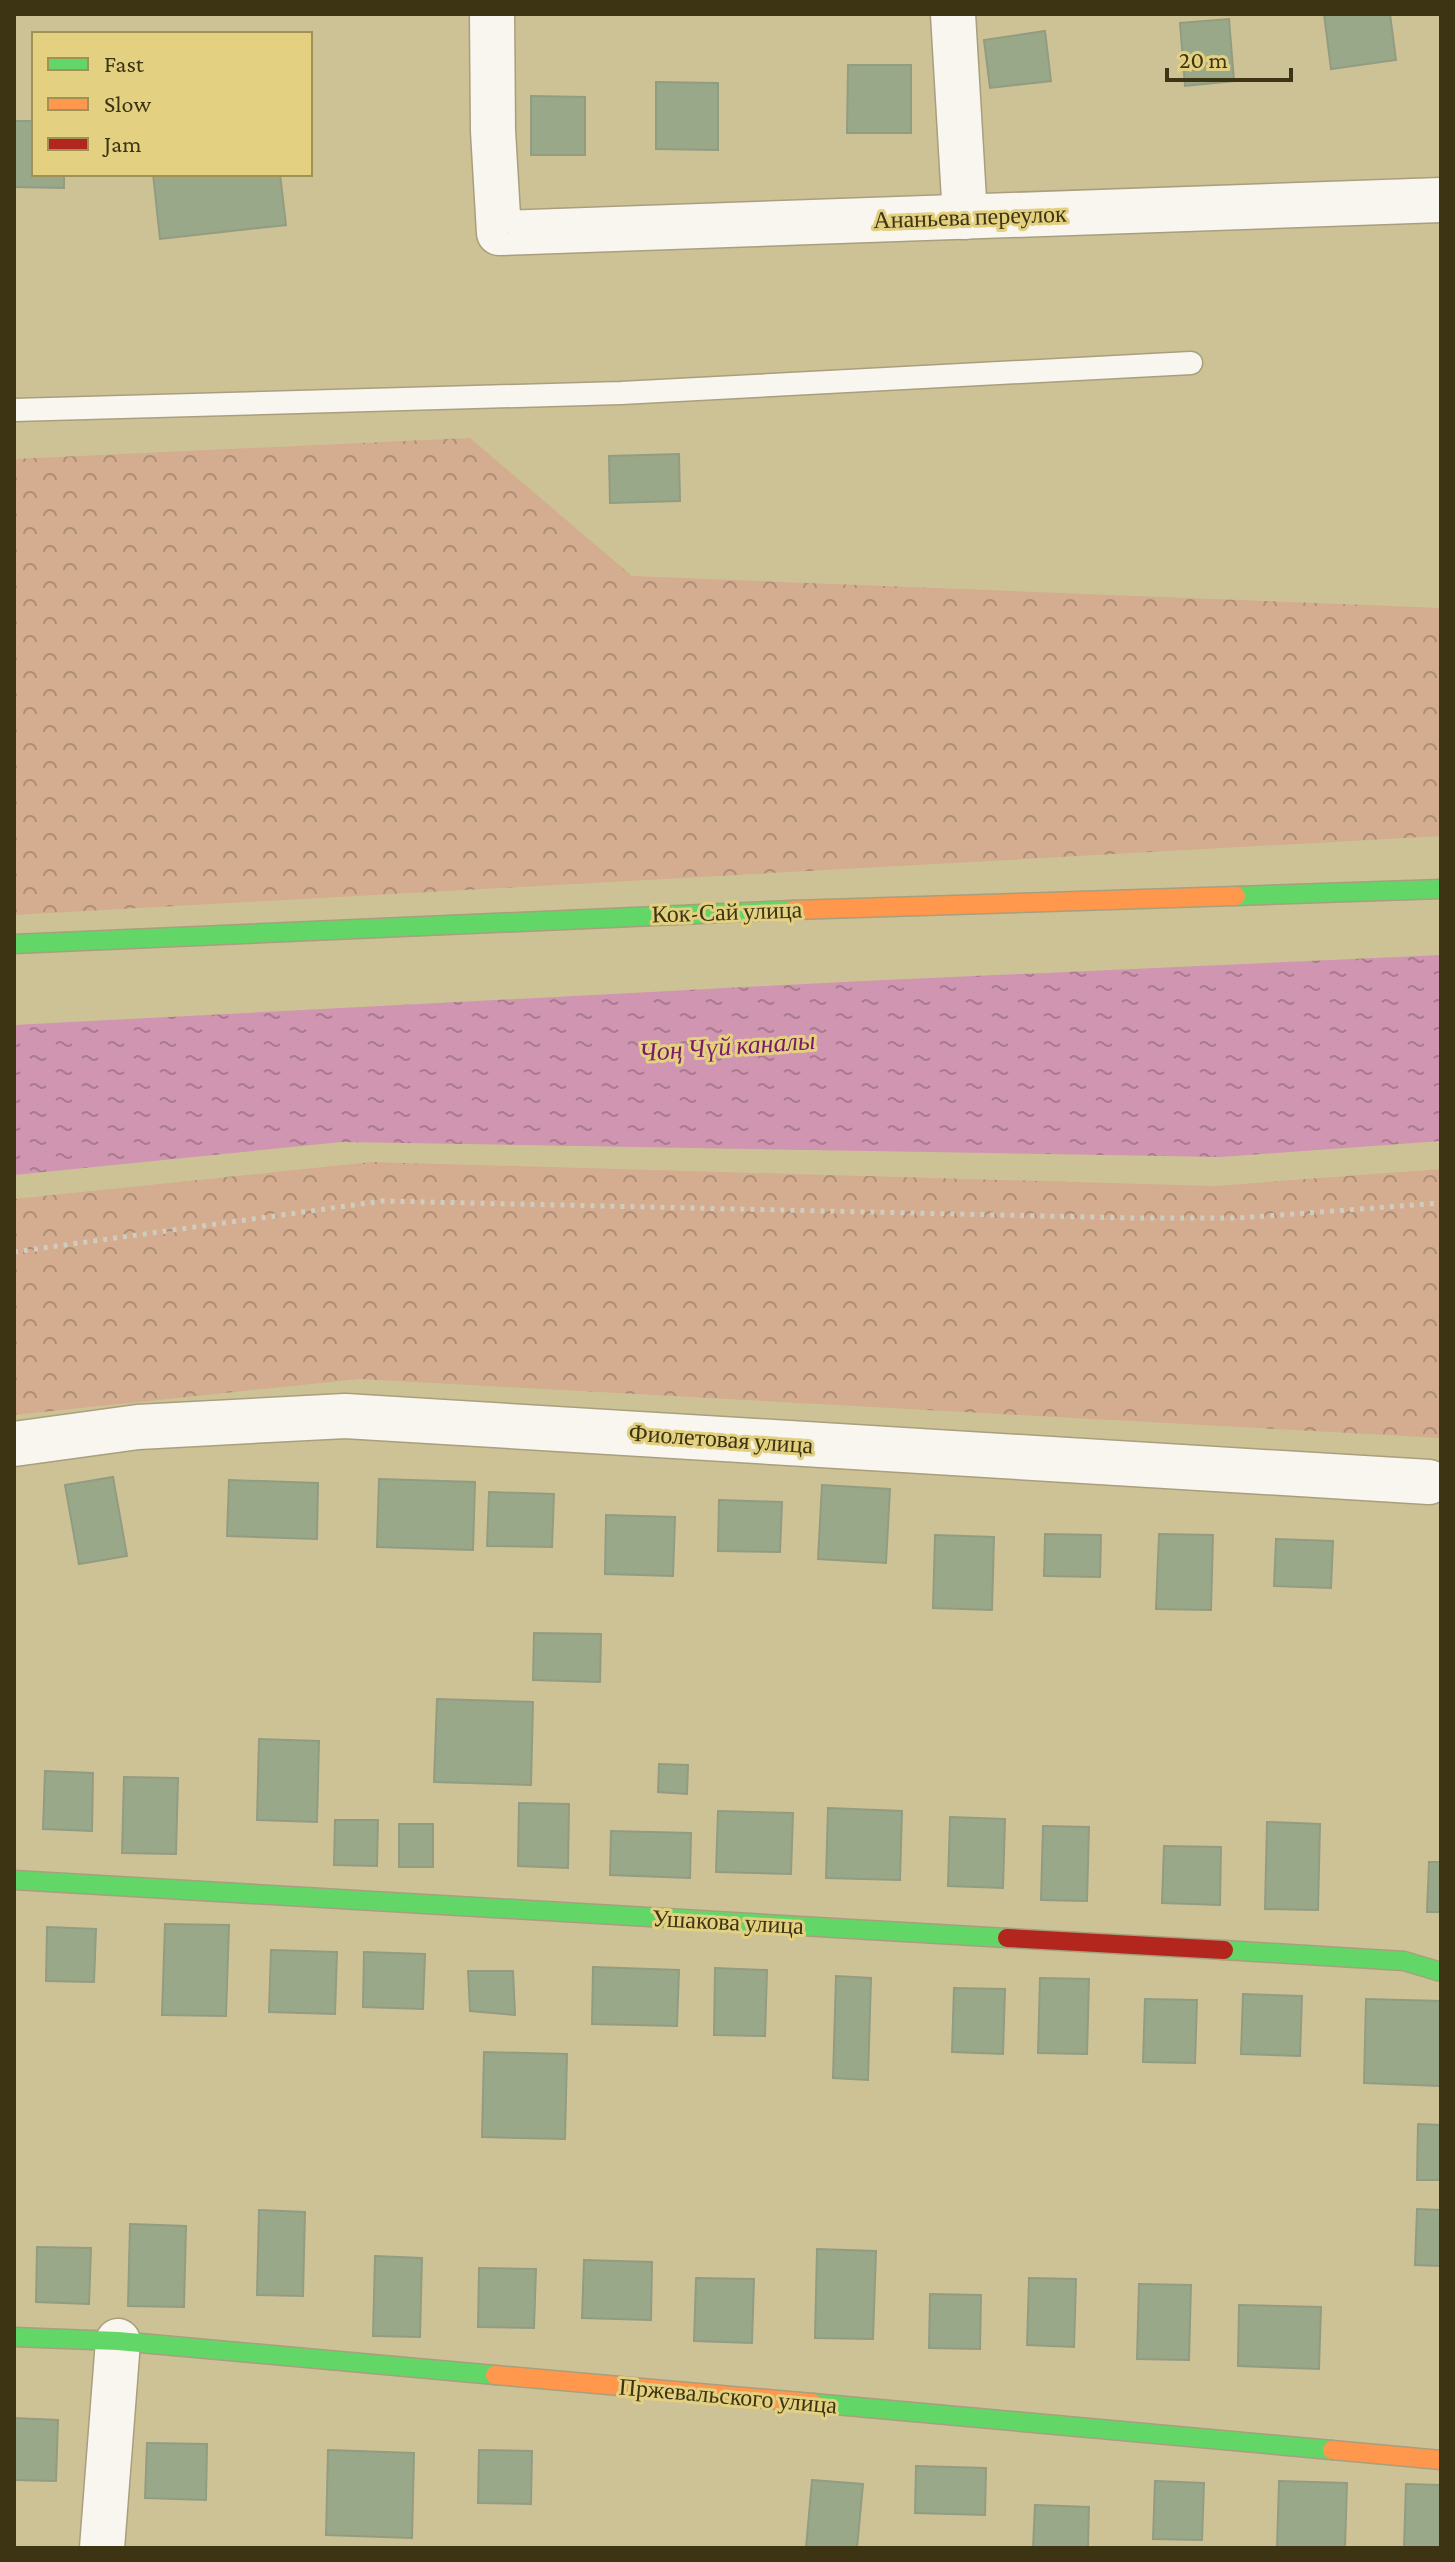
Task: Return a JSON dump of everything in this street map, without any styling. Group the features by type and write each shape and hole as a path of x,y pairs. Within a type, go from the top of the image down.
{"street":[{"name":"Ананьева переулок","path":"492,14 493,131 499,233 1441,200"},
{"path":"953,14 965,217"},
{"name":"Кок-Сай улица","path":"14,944 569,917 1441,889"},
{"name":"Фиолетовая улица","path":"14,1444 138,1427 345,1416 1429,1482"},
{"name":"Ушакова улица","path":"14,1880 1404,1961 1441,1972"},
{"name":"Пржевальского улица","path":"14,2337 118,2341 1441,2460"},
{"path":"102,2548 118,2341"}],"lane":[{"path":"14,410 621,393 1191,363"}],"path":[{"path":"14,1252 383,1201 1133,1218 1239,1218 1441,1203"}],"green space":[{"path":"470,438 632,576 1441,608 1441,836 14,915 14,459"},
{"path":"372,1162 1215,1186 1441,1169 1441,1438 360,1379 14,1415 14,1199"}],"water":[{"name":"Чоң Чүй каналы","path":"1441,955 1441,1141 1221,1157 342,1142 14,1175 14,1025"}],"building":[{"path":"1324,14 1390,14 1396,60 1331,69"},
{"path":"1229,19 1234,81 1185,86 1180,23"},
{"path":"1045,31 1051,81 990,88 984,40"},
{"path":"848,65 911,65 911,133 847,133"},
{"path":"656,82 718,83 718,150 656,149"},
{"path":"531,96 585,97 585,155 531,155"},
{"path":"14,121 32,121 32,176 64,176 64,188 14,187"},
{"path":"153,176 280,176 286,225 160,239"},
{"path":"679,454 680,501 610,503 609,456"},
{"path":"113,1477 127,1556 79,1564 65,1485"},
{"path":"379,1479 475,1482 473,1550 377,1547"},
{"path":"229,1480 318,1483 317,1539 227,1536"},
{"path":"822,1485 890,1489 886,1563 818,1559"},
{"path":"489,1492 554,1494 552,1547 487,1546"},
{"path":"719,1500 782,1502 780,1552 718,1551"},
{"path":"606,1515 675,1517 673,1576 605,1574"},
{"path":"1045,1534 1101,1535 1100,1577 1044,1576"},
{"path":"1159,1534 1213,1535 1211,1610 1156,1609"},
{"path":"935,1535 994,1537 992,1610 933,1608"},
{"path":"1276,1539 1333,1541 1331,1588 1274,1586"},
{"path":"534,1633 601,1634 600,1682 533,1680"},
{"path":"437,1699 533,1702 531,1785 434,1782"},
{"path":"259,1739 319,1741 317,1822 257,1820"},
{"path":"659,1764 688,1765 687,1794 658,1792"},
{"path":"45,1771 93,1773 92,1831 43,1829"},
{"path":"124,1777 178,1778 176,1854 122,1853"},
{"path":"519,1803 569,1804 568,1868 518,1866"},
{"path":"828,1808 902,1811 900,1880 826,1878"},
{"path":"718,1811 793,1813 791,1874 716,1872"},
{"path":"950,1817 1005,1819 1003,1888 948,1886"},
{"path":"335,1820 378,1820 377,1866 334,1865"},
{"path":"1267,1822 1320,1824 1318,1910 1265,1909"},
{"path":"399,1824 433,1824 433,1867 399,1867"},
{"path":"1043,1826 1089,1827 1087,1901 1041,1900"},
{"path":"611,1831 691,1833 690,1878 610,1875"},
{"path":"1164,1846 1221,1847 1220,1905 1162,1903"},
{"path":"1429,1862 1441,1862 1441,1912 1427,1912"},
{"path":"165,1924 229,1925 226,2016 162,2015"},
{"path":"47,1927 96,1929 94,1982 46,1981"},
{"path":"271,1950 337,1952 335,2014 269,2012"},
{"path":"364,1952 425,1954 423,2009 363,2007"},
{"path":"593,1967 679,1970 677,2026 592,2024"},
{"path":"715,1968 767,1970 765,2036 714,2035"},
{"path":"468,1971 513,1971 515,2015 470,2011"},
{"path":"836,1976 871,1978 868,2080 833,2078"},
{"path":"1040,1978 1089,1979 1087,2054 1038,2053"},
{"path":"954,1988 1005,1989 1003,2054 952,2052"},
{"path":"1243,1994 1302,1996 1300,2056 1241,2054"},
{"path":"1145,1999 1197,2000 1195,2063 1143,2062"},
{"path":"1366,1999 1441,2001 1440,2086 1364,2083"},
{"path":"484,2052 567,2054 565,2139 482,2137"},
{"path":"1418,2124 1441,2125 1441,2180 1417,2180"},
{"path":"1417,2209 1441,2210 1441,2266 1415,2265"},
{"path":"259,2210 305,2212 303,2296 257,2295"},
{"path":"130,2224 186,2226 184,2307 128,2306"},
{"path":"37,2247 91,2248 89,2304 36,2302"},
{"path":"817,2249 876,2251 873,2339 815,2338"},
{"path":"375,2256 422,2258 420,2337 373,2336"},
{"path":"584,2260 652,2262 651,2320 582,2318"},
{"path":"479,2268 536,2269 534,2328 478,2327"},
{"path":"696,2278 754,2279 752,2343 694,2341"},
{"path":"1029,2278 1076,2279 1074,2347 1027,2345"},
{"path":"1139,2284 1191,2285 1189,2360 1137,2359"},
{"path":"930,2294 981,2295 980,2349 929,2348"},
{"path":"1239,2305 1321,2307 1319,2369 1238,2366"},
{"path":"14,2418 58,2420 56,2481 14,2480"},
{"path":"147,2443 207,2444 206,2500 145,2498"},
{"path":"328,2450 414,2453 412,2538 326,2535"},
{"path":"479,2450 532,2451 531,2504 478,2503"},
{"path":"916,2466 986,2468 985,2515 915,2513"},
{"path":"812,2480 863,2484 857,2548 806,2548"},
{"path":"1155,2481 1204,2483 1202,2540 1153,2539"},
{"path":"1279,2481 1347,2483 1345,2548 1277,2548"},
{"path":"1406,2484 1441,2485 1441,2548 1404,2548"},
{"path":"1035,2505 1089,2507 1088,2548 1033,2548"}],"traffic: fast":[{"path":"1236,896 1441,889"},
{"path":"14,944 793,910"},
{"path":"14,1880 1007,1938"},
{"path":"1224,1950 1404,1961 1441,1972"},
{"path":"14,2337 118,2341 495,2375"},
{"path":"813,2403 1332,2450"}],"traffic: slow":[{"path":"793,910 1236,896"},
{"path":"495,2375 813,2403"},
{"path":"1332,2450 1441,2460"}],"traffic: jam":[{"path":"1007,1938 1224,1950"}]}
